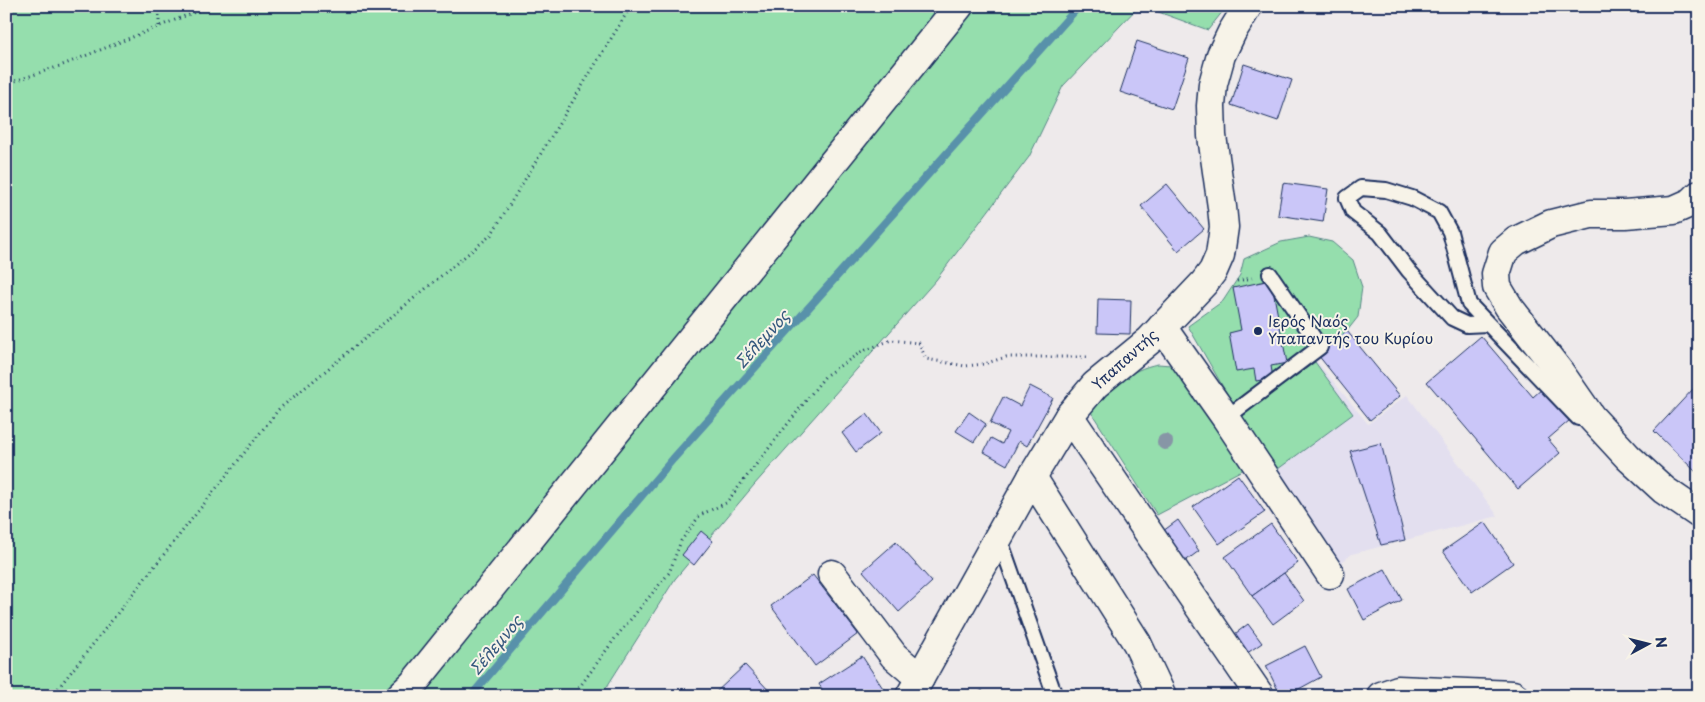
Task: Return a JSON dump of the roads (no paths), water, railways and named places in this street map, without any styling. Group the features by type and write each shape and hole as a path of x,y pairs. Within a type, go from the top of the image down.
{"street":[{"path":"400,696 413,684 959,6"},
{"name":"Υπαπαντής","path":"915,687 1032,477 1069,416 1095,385 1162,328 1213,271 1220,255 1224,227 1212,136 1211,106 1213,84 1221,55 1248,6"},
{"path":"1699,195 1692,202 1674,210 1625,214 1592,214 1551,224 1516,241 1503,252 1496,274 1497,287 1509,307 1591,417 1628,457 1664,490 1699,514"},
{"path":"1162,328 1226,418 1330,574"},
{"path":"1069,416 1260,696"},
{"path":"1032,477 1137,643 1162,696"},
{"path":"832,574 915,687"},
{"path":"1381,696 1398,690 1513,695"}],"lane":[{"path":"1488,324 1467,325 1452,318 1409,271 1380,233 1353,212 1348,198 1361,188 1386,190 1412,198 1439,212 1450,232 1469,304 1580,419 1591,417"},
{"path":"1226,418 1320,347 1270,274"},
{"path":"999,536 1055,696"}],"waterway":[{"name":"Σέλεμνος","path":"471,696 673,459 1079,6"}],"place":[{"name":"Ιερός Ναός Υπαπαντής του Κυρίου","path":"1258,331"}]}
